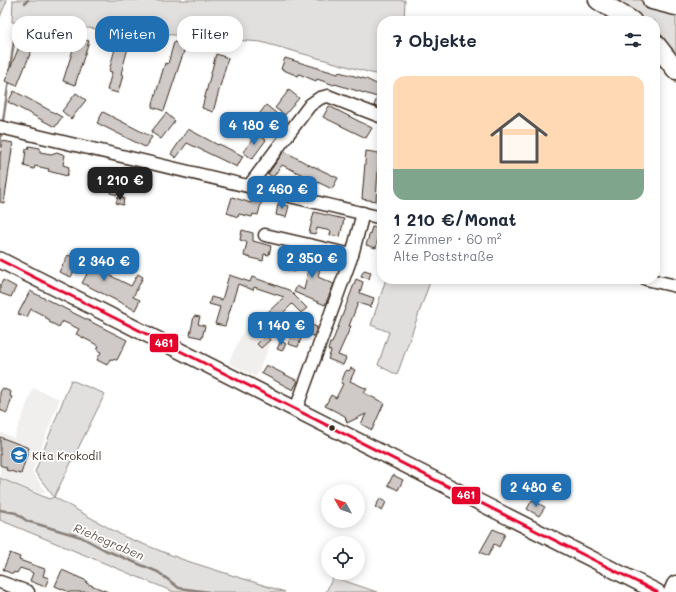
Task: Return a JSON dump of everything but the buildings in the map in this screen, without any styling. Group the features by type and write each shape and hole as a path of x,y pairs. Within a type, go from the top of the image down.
{"highway":[{"path":"598,0 624,16"},
{"path":"652,0 676,6"},
{"path":"660,50 676,70"},
{"path":"673,592 676,585"}],"main road":[{"path":"0,260 657,592"}],"street":[{"path":"249,186 310,105 320,98 331,96 377,115"},
{"path":"0,127 377,217"},
{"path":"296,409 352,255 363,213"},
{"path":"265,235 352,255"},
{"path":"660,282 676,286"},
{"path":"0,582 28,592"}],"shaded area":[{"path":"0,0 7,0 0,17"},
{"path":"13,0 405,0 404,16 377,16 377,75 261,42 243,41 243,16 177,16 177,35 169,35 169,16 95,16 95,29 87,28 87,16 12,16"},
{"path":"588,0 676,0 676,84 660,60 660,16 618,16 611,11"},
{"path":"384,284 429,284 397,375 378,365 389,332 371,325"},
{"path":"246,326 276,340 270,345 256,377 228,363"},
{"path":"71,380 105,394 54,497 35,472"},
{"name":"Kita Krokodil","path":"33,388 60,399 32,472 46,492 41,494 0,477 0,432 14,438"},
{"path":"0,478 49,499 54,497 125,537 184,560 285,592 174,592 0,520"},
{"path":"332,580 342,580 377,592 326,592"}],"waterway":[{"name":"Riehegraben","path":"25,3 28,0"},
{"name":"Riehegraben","path":"10,69 12,52"},
{"name":"Riehegraben","path":"3,121 9,80"},
{"name":"Riehegraben","path":"0,146 1,133"},
{"name":"Riehegraben","path":"0,510 16,513 27,521 81,537 105,550 158,572 179,588 209,592"}],"transit line":[{"name":"461","path":"0,260 657,592"}],"place":[{"name":"Kita Krokodil","path":"19,455"}]}
